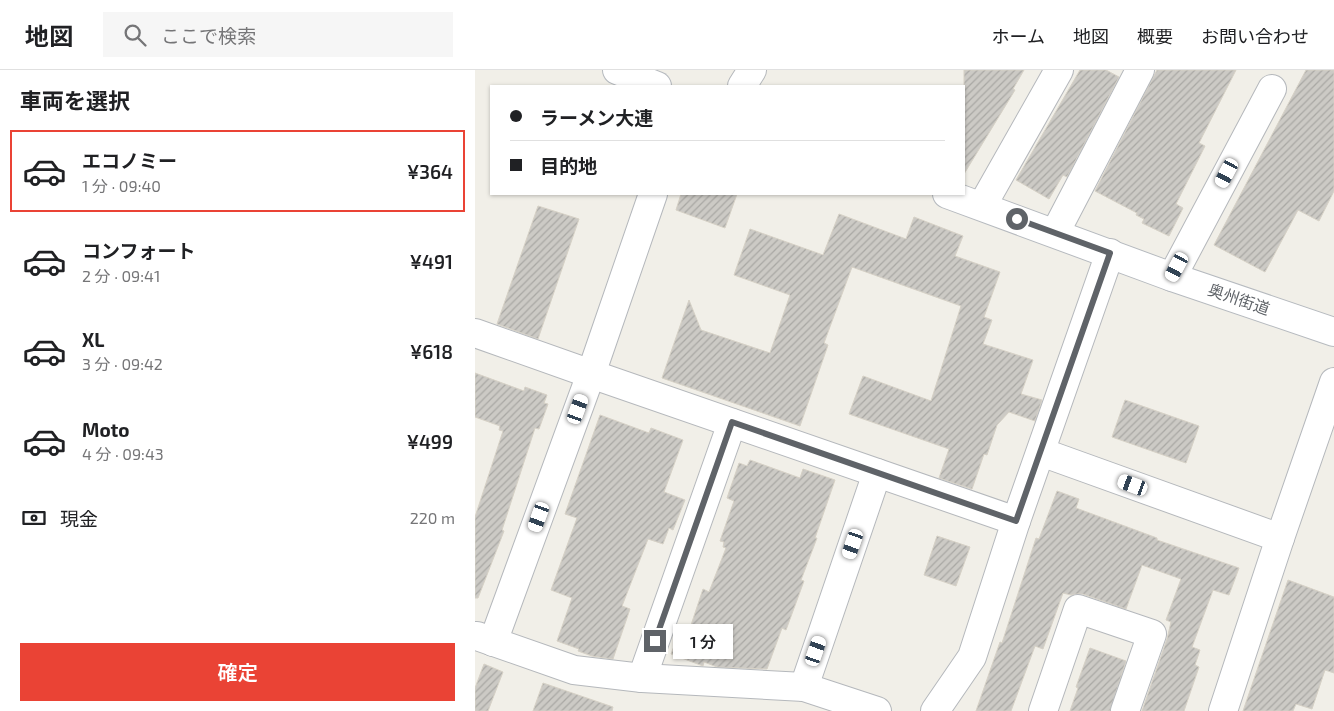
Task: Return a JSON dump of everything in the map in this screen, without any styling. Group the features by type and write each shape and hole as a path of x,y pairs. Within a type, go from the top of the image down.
{"street":[{"path":"617,70 654,85"},
{"path":"743,85 751,70"},
{"path":"981,206 1059,70"},
{"path":"1055,233 1141,70"},
{"path":"1172,276 1272,89"},
{"path":"653,195 591,374 484,639 574,670 642,678 804,687 877,711"},
{"name":"奥州街道","path":"950,195 1172,276 1334,332"},
{"path":"935,711 972,656 1016,521 1110,253"},
{"path":"475,333 1016,521"},
{"path":"1223,711 1334,382"},
{"path":"642,678 732,422"},
{"path":"1041,452 1280,538"},
{"path":"804,687 877,473"},
{"path":"1043,711 1078,609 1152,634 1125,711"}],"building":[{"path":"964,70 1024,70 1013,89 1015,90 965,172 965,85"},
{"path":"1080,70 1106,70 1119,77 1067,177 1063,175 1049,199 1016,180"},
{"path":"1157,70 1236,70 1199,143 1205,146 1176,204 1183,208 1169,236 1142,223 1144,219 1136,215 1137,213 1095,191"},
{"path":"1306,70 1334,70 1334,191 1319,221 1298,210 1265,272 1214,245"},
{"path":"681,195 737,195 725,228 676,210"},
{"path":"538,206 579,219 538,339 497,324"},
{"path":"839,214 906,239 914,217 963,236 955,256 1000,272 984,317 992,320 983,344 1033,360 1021,394 1042,400 1035,421 1009,412 997,425 987,455 984,454 972,489 939,478 949,449 849,414 863,376 931,401 961,306 852,267 824,343 828,345 800,426 662,378 689,300 701,330 770,353 790,295 734,275 750,229 823,255"},
{"path":"475,373 524,391 525,387 547,395 544,403 548,404 539,429 535,428 502,530 504,531 478,598 475,598 475,517 503,431 499,430 500,426 475,417"},
{"path":"1125,400 1199,426 1186,463 1112,437"},
{"path":"600,415 649,433 651,428 683,440 664,492 685,500 673,530 669,528 663,544 648,539 622,606 630,609 613,659 592,656 557,641 572,598 551,590 577,518 565,514"},
{"path":"750,460 800,478 803,469 835,480 815,538 817,538 801,580 804,581 786,630 782,628 767,669 717,667 704,662 703,666 671,654 682,625 690,628 703,589 709,592 726,548 723,547 724,542 720,541 734,501 727,498 739,463 747,466"},
{"path":"1057,491 1079,499 1076,508 1157,538 1157,540 1239,568 1229,595 1213,590 1192,647 1200,650 1195,665 1199,667 1184,711 1142,711 1167,639 1171,622 1166,620 1181,579 1142,565 1126,609 1083,594 1071,595 1063,593 1043,649 1035,646 1011,711 976,711 1000,642 1002,643 1036,538 1039,539"},
{"path":"937,536 970,547 956,586 924,575"},
{"path":"1288,580 1334,597 1334,673 1325,670 1312,709 1296,704 1293,711 1243,711"},
{"path":"1090,648 1126,661 1110,711 1070,711 1078,688 1076,687"},
{"path":"484,664 503,672 488,711 475,711 475,688"},
{"path":"543,683 613,707 612,711 533,711"}],"route":[{"path":"655,641 732,422 1016,521 1110,253 1017,219"}]}
